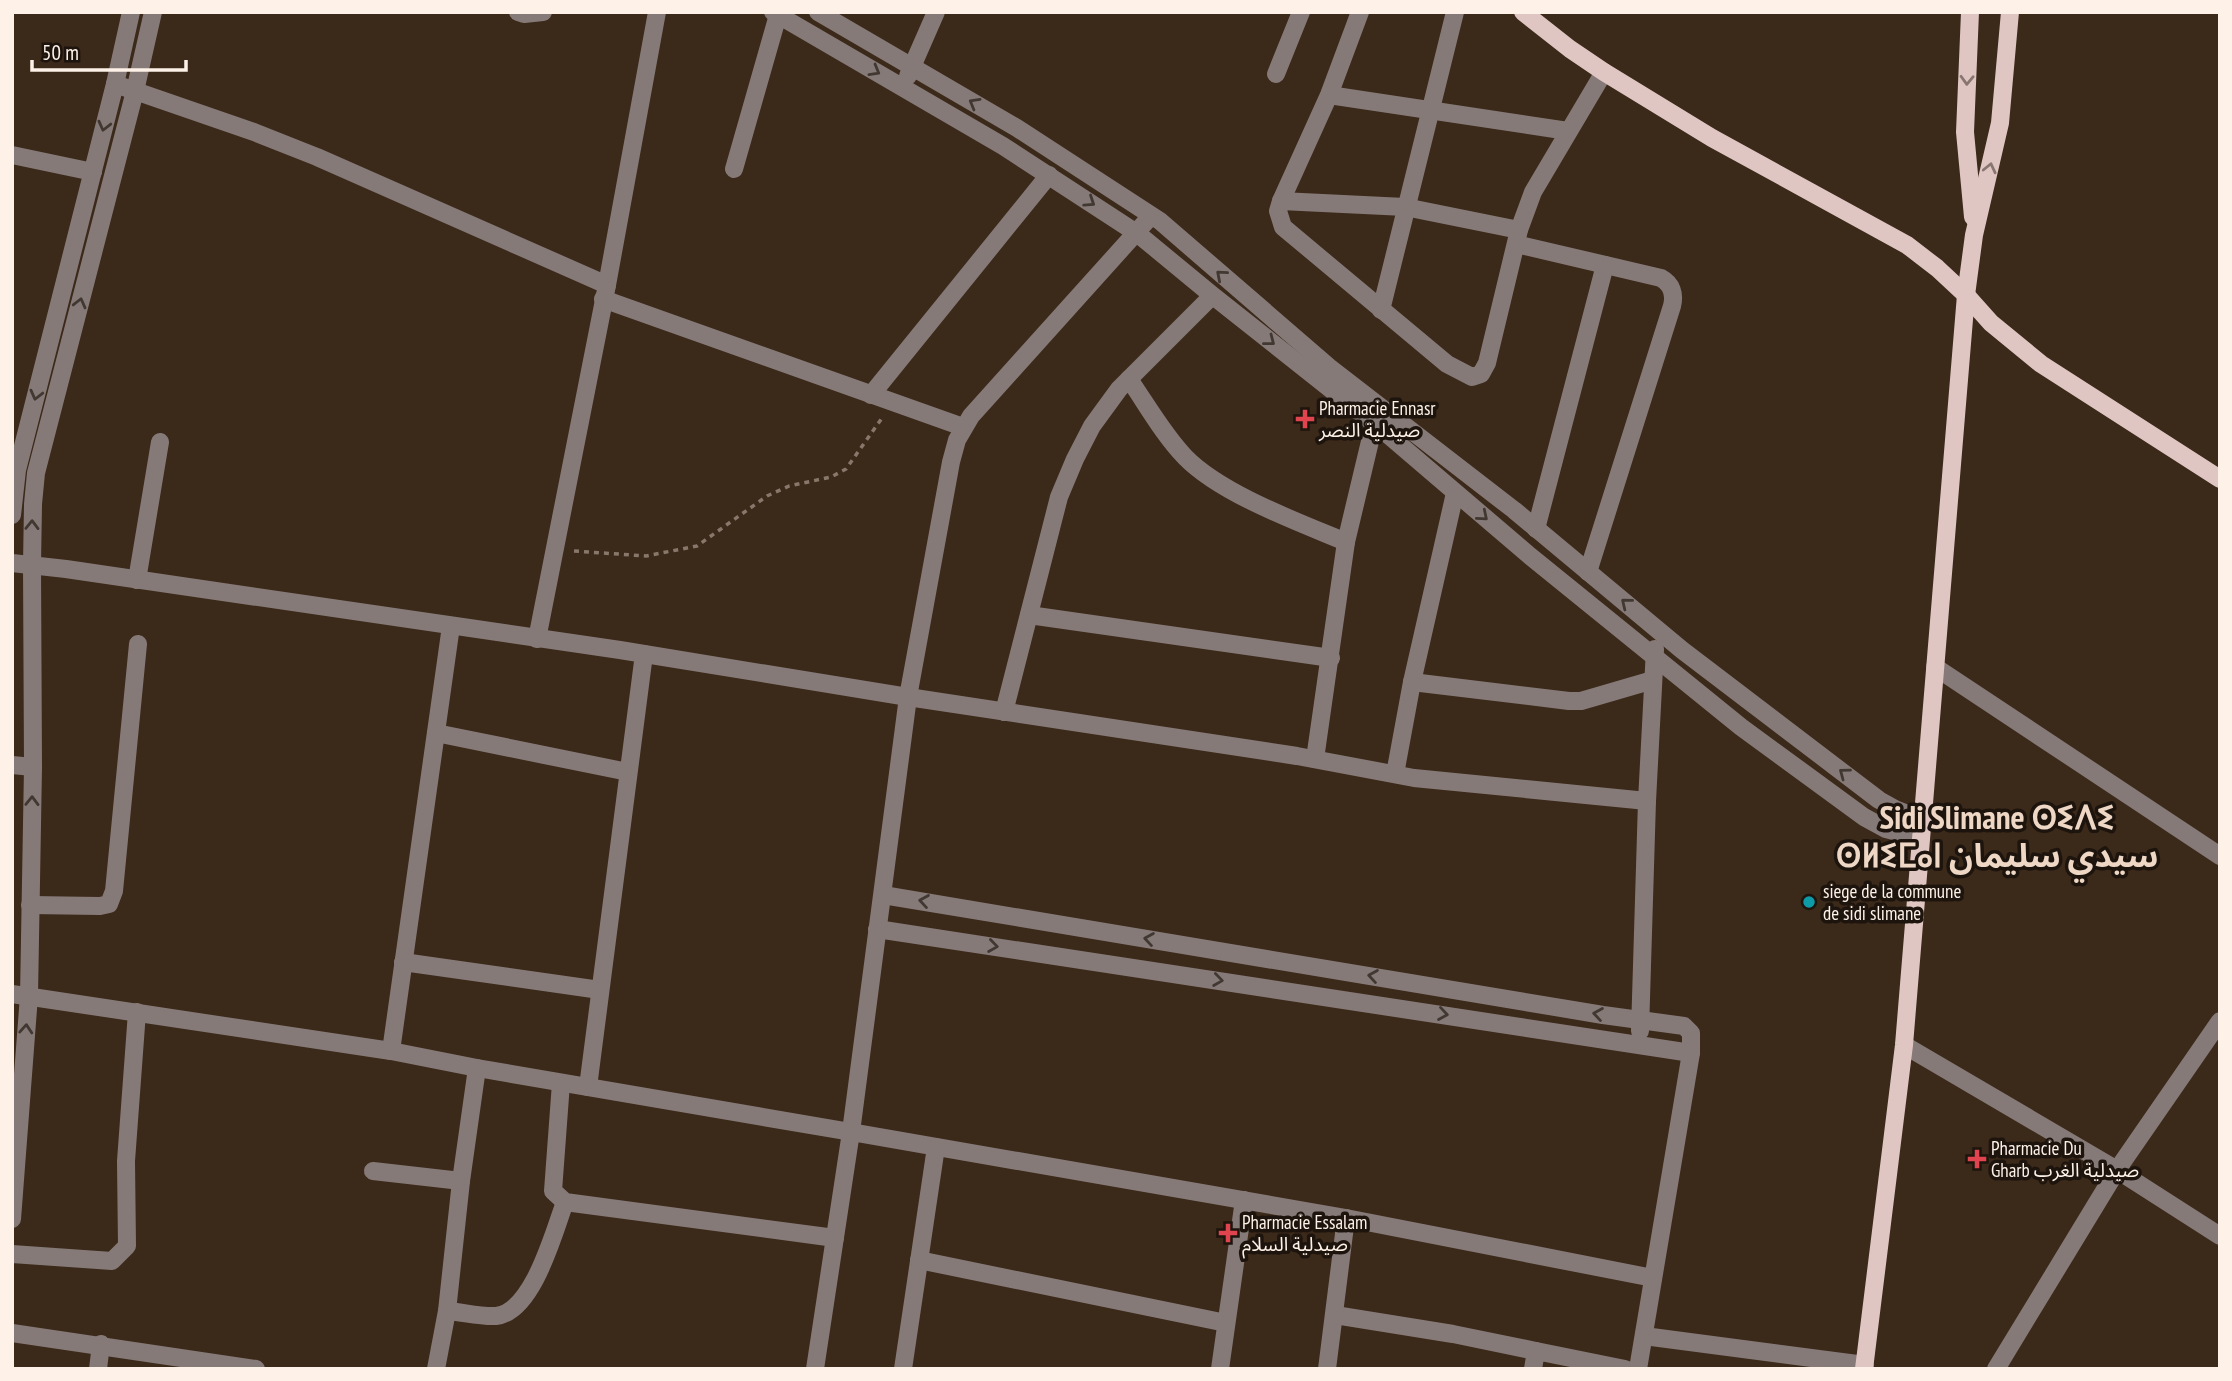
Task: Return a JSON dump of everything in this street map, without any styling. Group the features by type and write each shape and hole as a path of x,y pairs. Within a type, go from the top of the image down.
{"main road":[{"path":"1523,12 1604,72 1712,138 1907,245 1937,268 1991,323 2041,364 2220,479"},
{"path":"1970,12 1965,132 1974,235"},
{"path":"1865,1367 1904,1045 1966,295 1974,235 2000,123 2010,12"}],"street":[{"path":"12,516 14,481 131,12"},
{"path":"12,1219 20,995 30,905 33,767 32,565 36,473 153,12"},
{"path":"518,12 524,15 543,12"},
{"path":"537,639 657,12"},
{"path":"818,12 845,19 913,67 1017,128 1151,216 1329,367 1455,493 1741,727 1850,808 1886,829 1921,838"},
{"path":"903,87 936,12"},
{"path":"1276,74 1301,12"},
{"path":"1360,12 1329,95 1280,201 1278,211 1283,227 1447,364 1466,376 1476,377 1481,374 1488,357 1517,237 1533,192 1604,72"},
{"path":"1381,310 1455,12"},
{"path":"734,169 776,13 1003,146 1136,233 1212,296 1536,529 1657,628 1878,800 1923,820"},
{"path":"832,46 845,19"},
{"path":"115,84 317,157 605,292 963,428"},
{"path":"1329,95 1569,131"},
{"path":"1003,146 1017,128"},
{"path":"12,155 93,172"},
{"path":"871,395 1049,175"},
{"path":"1280,201 1405,207 1668,282 1674,300 1588,572"},
{"path":"819,1368 908,698 951,462 963,428 1151,216"},
{"path":"1536,529 1605,265"},
{"path":"1004,712 1059,497 1074,459 1092,426 1129,379 1212,296"},
{"path":"1129,379 1172,442 1188,459 1220,482 1276,513 1346,542"},
{"path":"1315,759 1346,542 1376,414"},
{"path":"137,580 160,442"},
{"path":"14,481 36,473"},
{"path":"1395,774 1412,682 1455,493"},
{"path":"12,563 644,654 908,698 1315,759 1395,774 1647,801"},
{"path":"1029,615 1331,658"},
{"path":"391,1051 451,626"},
{"path":"1639,1045 1647,801 1657,628"},
{"path":"30,905 109,904 114,891 138,644"},
{"path":"588,1087 644,654"},
{"path":"1935,667 2220,856"},
{"path":"1412,682 1581,701 1653,680"},
{"path":"436,733 628,772"},
{"path":"12,765 33,767"},
{"path":"883,895 1604,1015 1679,1024 1688,1028 1691,1034 1691,1053 1638,1369"},
{"path":"877,929 1691,1053"},
{"path":"403,962 600,990"},
{"path":"1287,990 1292,963"},
{"path":"20,995 391,1051 561,1083 1346,1218 1653,1278"},
{"path":"1521,1026 1527,1002"},
{"path":"12,1254 112,1261 127,1246 127,1161 137,1012"},
{"path":"1996,1369 2117,1170 2220,1021"},
{"path":"1904,1045 2117,1170 2220,1237"},
{"path":"436,1369 447,1311 477,1068"},
{"path":"561,1083 553,1191 565,1202 835,1238"},
{"path":"903,1369 936,1147"},
{"path":"373,1171 461,1181"},
{"path":"1220,1369 1244,1200"},
{"path":"447,1311 498,1316 520,1303 544,1262 565,1202"},
{"path":"1327,1369 1346,1218"},
{"path":"919,1260 1226,1323"},
{"path":"1335,1315 1439,1332 1534,1360 1625,1369"},
{"path":"12,1333 101,1344 256,1369"},
{"path":"1644,1336 1865,1367"},
{"path":"98,1369 101,1344"}],"path":[{"path":"554,549 646,556 698,546 767,496 789,486 831,477 846,469 893,402"}],"place":[{"name":"Pharmacie Ennasr صيدلية النصر","path":"1305,419"},
{"name":"siege de la commune de sidi slimane","path":"1809,902"},
{"name":"Pharmacie Du Gharb صيدلية الغرب","path":"1977,1159"},
{"name":"Pharmacie Essalam صيدلية السلام","path":"1228,1233"}],"district":[{"name":"Sidi Slimane ⵙⵉⴷⵉ ⵙⵍⵉⵎⴰⵏ سيدي سليمان","path":"1997,835"}]}
